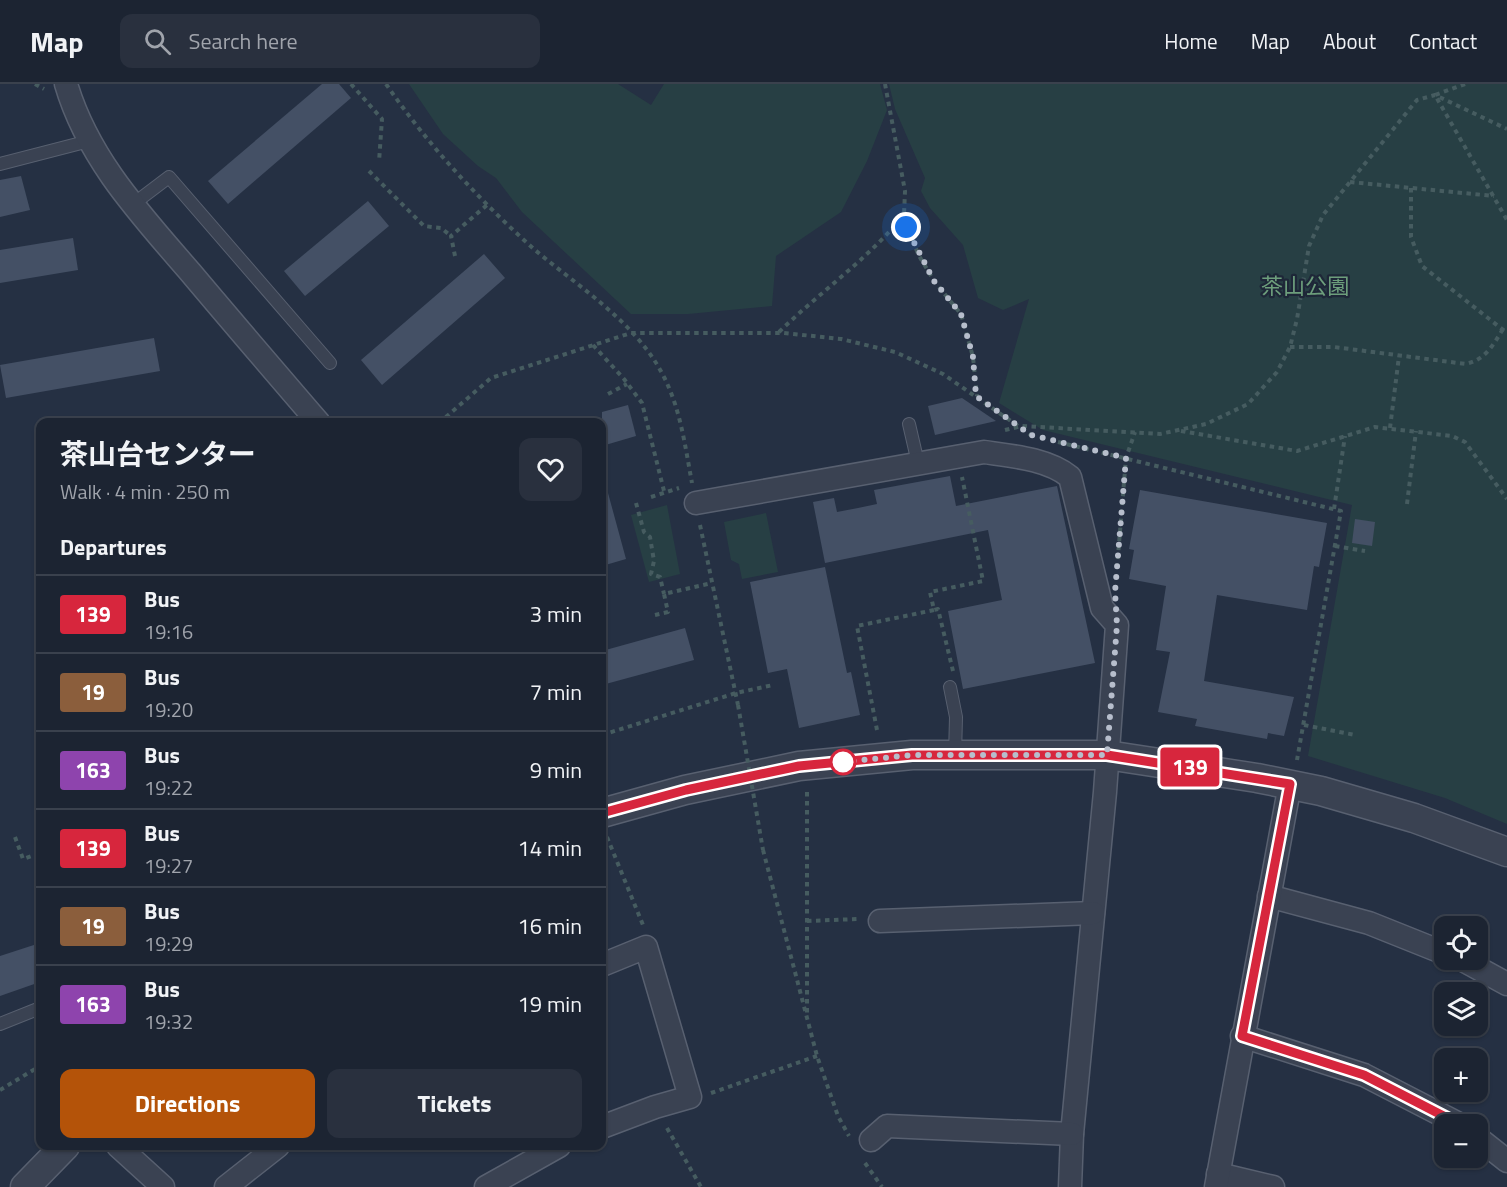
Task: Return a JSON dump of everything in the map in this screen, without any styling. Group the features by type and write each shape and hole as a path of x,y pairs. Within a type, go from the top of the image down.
{"street":[{"path":"66,84 76,115 89,141 103,165 132,204 315,418"},
{"path":"694,494 984,452 1020,458 1061,469 1070,477 1102,608 1117,625 1072,1134 1070,1187"},
{"path":"606,821 686,790 799,766 912,755 1107,755 1293,773 1507,852"},
{"path":"1273,1187 1217,1180 1242,1036 1293,773"},
{"path":"1269,896 1369,923 1434,949"},
{"path":"874,920 1093,913"},
{"path":"606,963 646,947 690,1097 606,1125"},
{"path":"1481,970 1507,984"},
{"path":"1242,1036 1364,1075 1440,1114"},
{"path":"862,1142 887,1126 1072,1134"},
{"path":"1488,1146 1507,1161"},
{"path":"25,1187 61,1150"},
{"path":"122,1150 163,1187"},
{"path":"226,1187 273,1150"},
{"path":"486,1187 553,1150"}],"lane":[{"path":"0,164 89,141"},
{"path":"132,204 169,177 330,363"},
{"path":"909,424 918,463"},
{"path":"950,687 956,717 955,755"},
{"path":"0,1024 36,1010"}],"path":[{"path":"351,84 382,119 379,162"},
{"path":"386,84 429,140 487,204 632,333"},
{"path":"885,84 905,191 904,214 918,255 934,281 961,314 973,357 976,396"},
{"path":"1022,426 1160,434 1206,424 1248,404 1276,372 1290,347 1298,320 1309,246 1323,215 1417,100 1465,84"},
{"path":"1435,95 1507,129"},
{"path":"1435,95 1507,220"},
{"path":"369,171 424,226 441,228 451,236 455,256"},
{"path":"1349,182 1494,196"},
{"path":"1411,188 1411,237 1422,266 1507,333"},
{"path":"451,236 487,204"},
{"path":"778,333 832,283 879,245 904,214"},
{"path":"1290,347 1334,346 1466,364 1478,361 1486,354 1503,329"},
{"path":"445,418 491,378 632,333 778,333 841,339 894,352 943,374 1022,426 1031,435 1042,438"},
{"path":"593,345 642,403 664,491"},
{"path":"1390,428 1399,356"},
{"path":"608,394 627,384"},
{"path":"1177,430 1297,451 1375,426 1452,436 1465,442 1507,499"},
{"path":"1407,504 1416,431"},
{"path":"1117,569 1126,458 1134,432"},
{"path":"1334,509 1346,436"},
{"path":"1052,440 1341,511 1304,725 1293,773"},
{"path":"934,610 930,592 983,582 958,456"},
{"path":"651,497 664,491 694,494"},
{"path":"636,503 644,532 650,537 654,561 651,574 660,577 668,612 655,615"},
{"path":"1335,546 1365,551"},
{"path":"664,594 712,583"},
{"path":"877,730 856,626 938,609 953,670"},
{"path":"606,734 736,693 773,685"},
{"path":"738,705 763,850 807,1022 838,1116 862,1142"},
{"path":"1304,725 1355,735"},
{"path":"807,792 807,1022"},
{"path":"606,830 647,934 646,947"},
{"path":"15,837 23,860 36,855"},
{"path":"807,921 874,920"},
{"path":"690,1097 817,1056"},
{"path":"0,1089 36,1068"},
{"path":"655,1107 700,1187"},
{"path":"865,1162 882,1187"}],"green space":[{"path":"409,84 618,84 651,105 664,84 880,84 887,110 867,161 841,212 776,256 772,306 688,314 631,314 522,212 496,178 478,166 443,134"},
{"name":"茶山公園","path":"889,84 1507,84 1507,824 1445,798 1308,756 1352,505 1043,430 999,403 1029,299 1003,310 978,298 963,245 930,208 921,191 925,178 895,109"},
{"path":"667,505 680,574 649,582 631,515"},
{"path":"766,513 778,572 742,579 739,564 731,560 724,522"}],"building":[{"path":"322,84 339,84 351,98 228,204 208,181"},
{"path":"21,176 30,210 0,217 0,180"},
{"path":"368,201 389,226 305,296 284,271"},
{"path":"73,238 78,270 0,283 0,250"},
{"path":"484,254 505,278 382,385 361,360"},
{"path":"154,338 160,371 6,398 0,365"},
{"path":"962,398 996,421 935,435 928,406"},
{"path":"628,405 636,436 606,445 606,418 602,418 602,412"},
{"path":"950,476 956,506 1057,486 1095,663 963,689 948,611 1002,600 988,530 825,563 813,502 834,498 837,512 877,504 874,490"},
{"path":"1140,490 1327,523 1319,567 1314,566 1307,610 1217,595 1204,681 1294,697 1284,736 1268,733 1267,739 1195,726 1197,719 1158,712 1170,652 1156,650 1166,586 1129,579 1134,550 1129,549"},
{"path":"606,493 608,493 626,559 606,565"},
{"path":"1355,519 1375,522 1372,546 1352,543"},
{"path":"825,567 847,673 851,672 860,715 799,728 787,669 768,673 750,582"},
{"path":"685,628 694,660 606,684 606,650"},
{"path":"36,944 36,983 0,996 0,956"}],"bus line":[{"name":"139","path":"606,812 686,790 799,766 912,755 1107,755 1144,759 1290,784 1242,1036 1364,1075 1442,1114"}],"route":[{"path":"843,762 912,755 1107,755 1117,625 1115,592 1126,458 1031,435 1022,426 976,396 973,357 961,314 934,281 918,255 906,227"}]}
